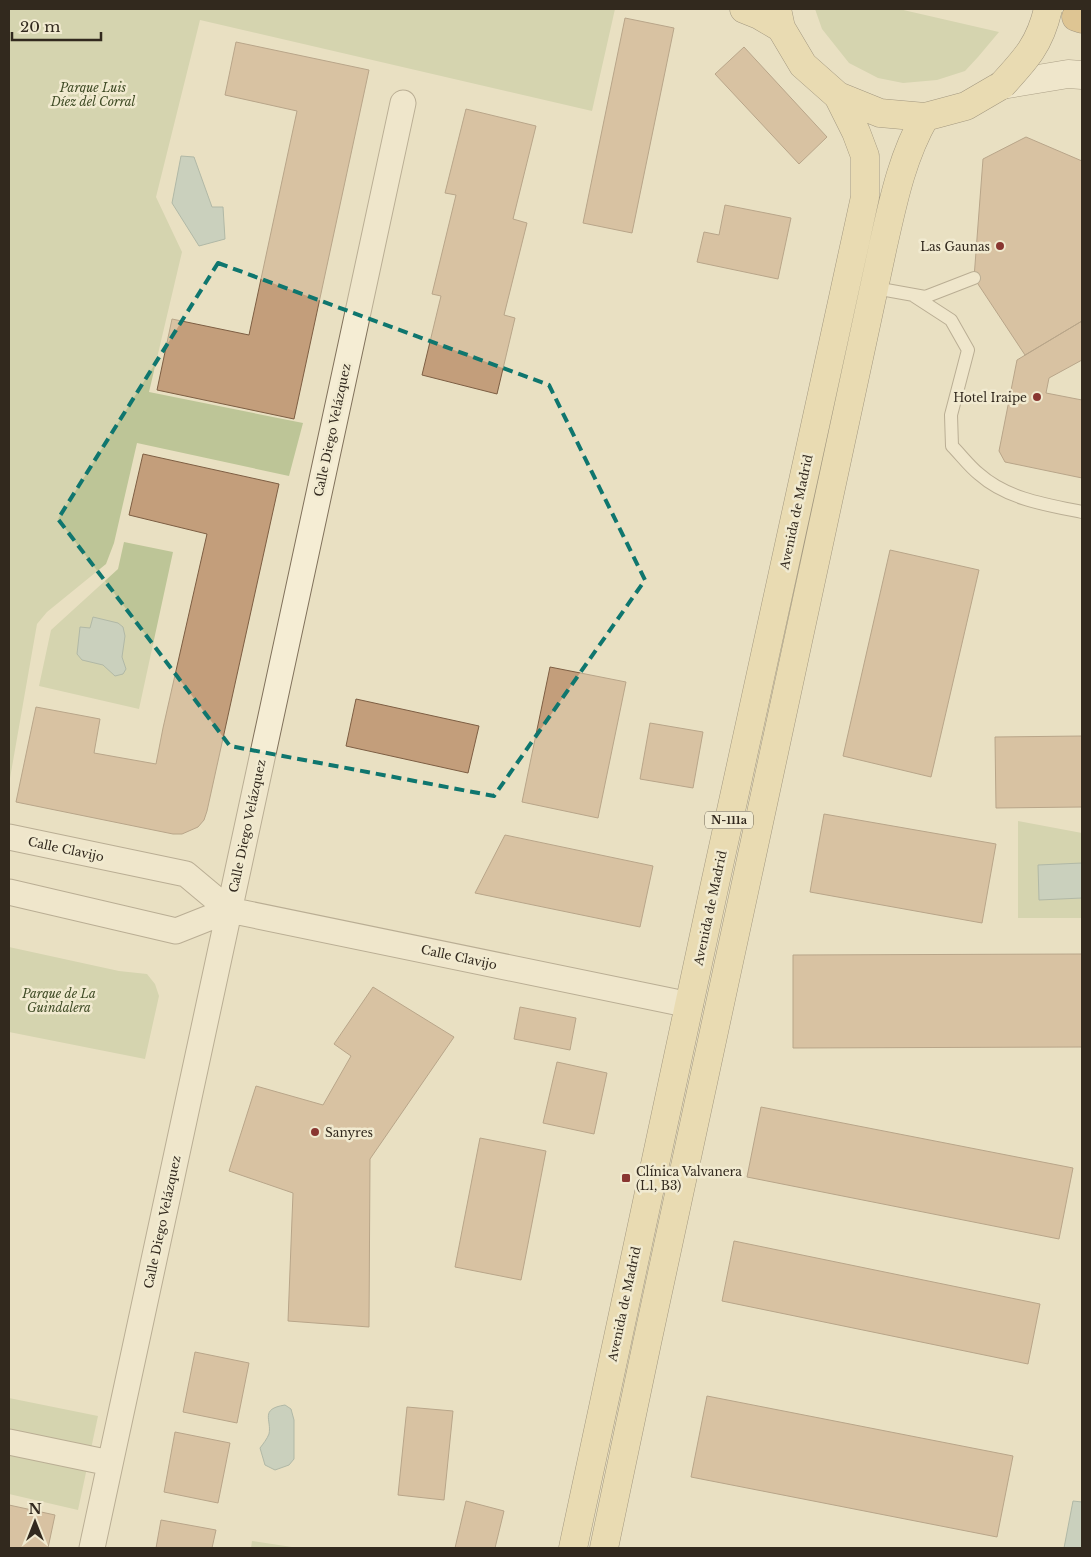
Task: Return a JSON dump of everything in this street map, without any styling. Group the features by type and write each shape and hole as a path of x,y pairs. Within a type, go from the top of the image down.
{"main road":[{"path":"744,9 760,16 779,18 803,65 838,96 880,113 925,117 966,106 1002,84 1026,59 1044,28 1048,9"},
{"path":"1002,84 1068,74 1082,75"},
{"name":"Avenida de Madrid","path":"573,1548 865,197 865,156 856,132 838,96"},
{"name":"N-111a","path":"604,1548 646,1343 900,175 913,137 925,117"}],"street":[{"name":"Calle Diego Velázquez","path":"92,1548 403,103"},
{"name":"Calle Clavijo","path":"9,837 186,874 229,910 690,1005"},
{"path":"9,892 176,931 229,910"},
{"path":"9,1442 110,1463"}],"lane":[{"path":"875,288 926,297 974,278"},
{"path":"914,296 951,320 968,350 951,415 952,446 978,474 998,487 1037,503 1082,512"}],"highlighted area":[{"path":"218,263 549,385 645,580 494,796 230,746 58,519"}],"green space":[{"name":"Parque Luis Díez del Corral","path":"9,9 615,9 592,111 200,20 156,197 182,252 149,392 303,423 289,476 137,443 114,543 106,564 47,612 37,624 9,784"},
{"path":"815,9 899,9 999,32 965,71 937,80 903,83 878,78 849,63 822,29"},
{"path":"124,542 173,552 139,709 39,686 51,630 118,569"},
{"path":"1018,821 1082,833 1082,918 1018,918"},
{"name":"Parque de La Guindalera","path":"9,947 119,971 147,974 155,984 159,996 145,1059 9,1032"},
{"path":"9,1398 98,1416 78,1510 9,1494"},
{"path":"252,1541 292,1547 292,1548 251,1548"}],"water":[{"path":"181,156 194,157 212,207 223,207 225,239 199,246 172,203"},
{"path":"93,617 118,623 123,627 125,636 122,657 126,669 123,674 115,676 103,665 82,660 77,654 80,627 90,628"},
{"path":"1082,863 1082,898 1039,900 1038,865"},
{"path":"285,1405 291,1409 294,1420 294,1459 289,1465 275,1470 265,1465 260,1448 269,1434 269,1412 272,1409"},
{"path":"1073,1501 1082,1502 1082,1548 1064,1548"}],"building":[{"path":"625,18 674,28 632,233 583,223"},
{"path":"236,42 369,70 294,419 157,390 172,319 249,335 297,111 225,95"},
{"path":"744,47 827,137 799,164 715,74"},
{"path":"466,109 536,126 513,219 527,223 504,315 515,318 497,394 422,375 441,296 432,294 456,195 445,193"},
{"path":"1026,137 1082,161 1082,321 1025,355 974,278 983,159"},
{"path":"725,205 791,218 778,279 697,262 704,232 719,235"},
{"name":"Hotel Iraipe","path":"1082,321 1082,360 1049,378 1046,393 1082,400 1082,478 1005,462 999,451 1017,360"},
{"path":"143,454 279,484 207,811 204,820 198,827 182,834 173,834 16,802 36,707 100,719 94,753 156,764 207,534 129,515"},
{"path":"890,550 979,570 931,777 843,756"},
{"path":"550,667 626,682 598,818 522,802"},
{"path":"356,699 479,726 468,773 346,746"},
{"path":"650,723 703,732 693,788 640,779"},
{"path":"1082,736 1082,807 996,808 995,737"},
{"path":"824,814 996,844 982,923 810,892"},
{"path":"505,835 653,866 640,927 475,893"},
{"path":"1082,954 1082,1047 793,1048 793,955"},
{"name":"Sanyres","path":"373,987 454,1037 370,1159 369,1327 288,1321 293,1193 229,1171 256,1086 323,1105 351,1056 334,1044"},
{"path":"520,1007 576,1018 570,1050 514,1039"},
{"path":"557,1062 607,1073 594,1134 543,1123"},
{"path":"761,1107 1073,1168 1059,1239 747,1177"},
{"path":"480,1138 546,1151 521,1280 455,1267"},
{"path":"734,1241 1040,1304 1028,1364 722,1301"},
{"path":"195,1352 249,1363 237,1423 183,1412"},
{"path":"707,1396 1013,1456 997,1537 691,1477"},
{"path":"407,1407 453,1411 444,1500 398,1495"},
{"path":"175,1432 230,1443 218,1503 164,1492"},
{"path":"466,1501 504,1511 495,1548 455,1548"},
{"path":"9,1505 55,1515 48,1548 9,1548"},
{"path":"161,1520 216,1530 212,1548 156,1548"}],"place":[{"name":"Las Gaunas","path":"1000,246"},
{"name":"Hotel Iraipe","path":"1037,397"},
{"name":"Sanyres","path":"315,1132"},
{"name":"Clínica Valvanera (L1, B3)","path":"626,1178"}]}
